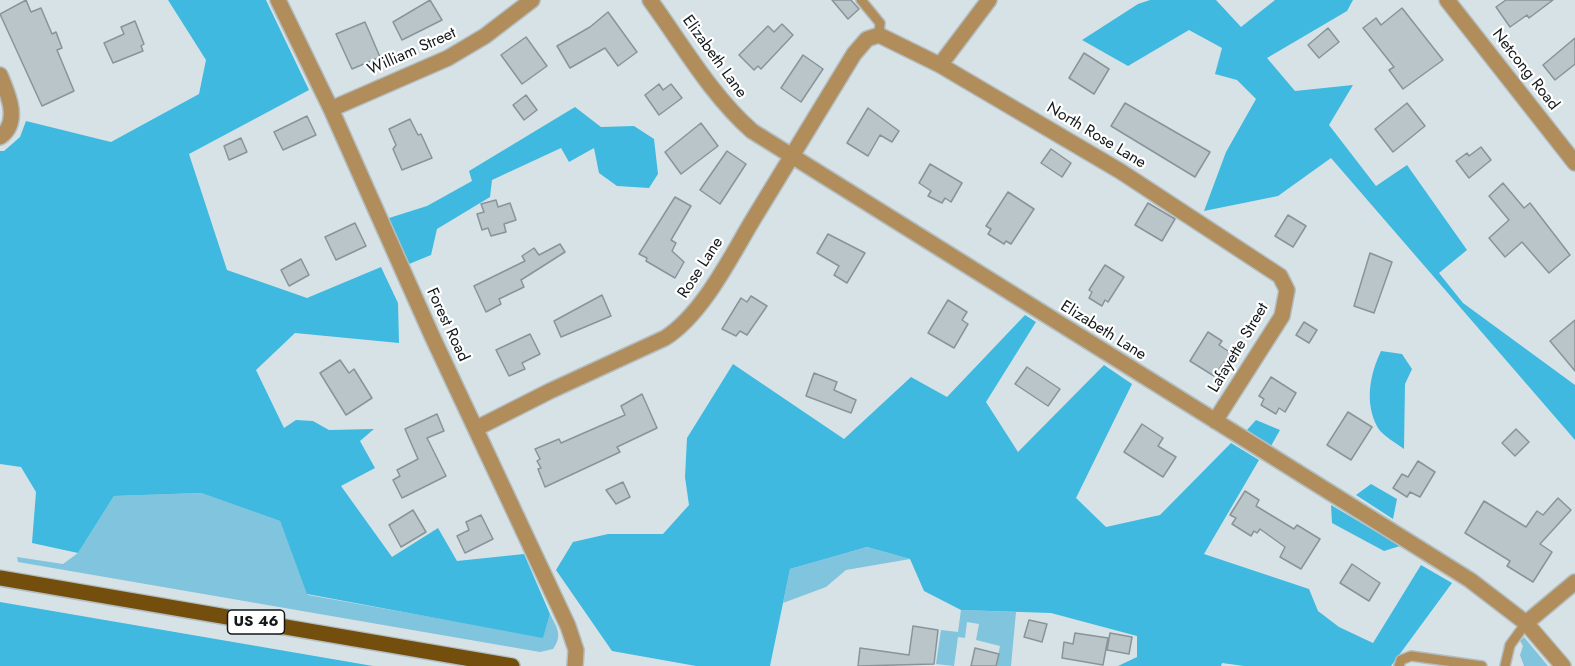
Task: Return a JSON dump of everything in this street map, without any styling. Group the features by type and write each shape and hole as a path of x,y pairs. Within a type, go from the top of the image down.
{"main road":[{"name":"US 46","path":"0,578 509,666"}],"street":[{"name":"Forest Road","path":"278,0 331,109 432,336 568,626 576,650 575,666"},
{"name":"William Street","path":"331,109 448,58 485,36 532,0"},
{"name":"Elizabeth Lane","path":"650,0 736,117 791,157 1470,580 1526,623 1563,666"},
{"path":"940,65 989,0"},
{"name":"Netcong Road","path":"1446,0 1575,163"},
{"name":"Rose Lane","path":"477,428 550,391 665,338 679,328 702,300 854,54 875,35"},
{"name":"North Rose Lane","path":"875,35 940,65 1120,171 1273,270 1280,276 1287,290"},
{"path":"0,75 12,116 9,126 0,137"},
{"name":"Lafayette Street","path":"1215,421 1282,316 1287,290"},
{"path":"1526,623 1575,582"}],"lane":[{"path":"861,0 880,23 875,35"},
{"path":"1505,666 1510,645 1526,623"},
{"path":"1399,666 1401,660 1411,656 1482,666"}],"shaded area":[{"path":"168,0 266,0 309,90 189,154 227,270 307,298 381,267 398,303 399,343 295,333 256,370 284,428 296,420 313,421 329,430 374,429 360,441 375,468 341,486 392,557 438,528 457,561 524,554 550,614 543,638 307,594 280,521 201,493 114,496 78,553 32,543 36,492 21,467 0,464 0,151 4,151 20,137 26,121 111,142 199,94 206,60"},
{"path":"1150,0 1216,0 1241,27 1275,0 1353,0 1347,11 1267,58 1295,91 1353,85 1329,125 1376,186 1407,165 1467,250 1439,273 1463,303 1575,385 1575,440 1331,158 1278,196 1204,211 1226,152 1256,99 1237,80 1215,74 1222,48 1189,30 1128,66 1082,40 1138,4"},
{"path":"575,107 601,127 634,126 654,139 658,174 649,188 617,186 599,173 594,148 569,162 561,148 492,180 490,197 437,229 431,255 409,264 389,218 427,206 472,181 469,171"},
{"path":"1025,315 1036,322 986,402 1018,452 1104,365 1132,384 1076,498 1106,527 1160,515 1231,443 1259,460 1204,554 1309,589 1318,611 1339,627 1373,643 1421,565 1452,583 1391,666 1244,666 1222,663 1221,666 1118,666 1137,657 1137,636 1051,613 961,610 924,591 910,559 867,547 790,569 770,666 696,666 612,651 556,570 573,542 608,534 663,534 689,505 685,477 687,438 733,364 844,439 911,377 947,397"},
{"path":"1381,351 1402,354 1412,369 1405,384 1404,449 1380,431 1371,409 1370,389"},
{"path":"1256,420 1280,430 1271,446 1247,430"},
{"path":"1371,484 1397,499 1393,519 1356,495"},
{"path":"201,493 280,521 308,595 543,637 550,614 558,631 558,640 553,649 540,652 18,562 17,557 63,564 78,553 114,496"},
{"path":"1331,505 1400,546 1384,551 1332,523"},
{"path":"867,547 910,559 846,570 826,587 783,603 790,569"},
{"path":"0,602 373,666 0,666"},
{"path":"961,610 1016,612 1011,666 996,666 1000,646 976,640 979,624 967,622 965,638 958,637 954,666 936,664 941,630 958,632"},
{"path":"1524,637 1548,666 1524,666 1520,655 1523,646 1520,641"}],"building":[{"path":"26,0 31,12 41,8 52,34 56,32 62,48 57,50 74,91 42,106 0,14"},
{"path":"430,0 442,20 402,40 393,22"},
{"path":"832,0 851,0 859,9 848,19"},
{"path":"1506,0 1553,0 1529,18 1527,15 1510,27 1496,7"},
{"path":"1402,8 1443,60 1403,89 1389,70 1394,67 1363,28 1376,18 1381,25"},
{"path":"608,12 637,52 618,66 605,48 570,68 557,46 590,27"},
{"path":"135,21 144,44 141,46 143,51 113,63 104,43 124,34 121,27"},
{"path":"365,22 380,57 352,69 336,34"},
{"path":"782,24 793,35 761,69 758,66 754,70 739,55 768,26 774,32"},
{"path":"1328,28 1339,42 1319,58 1308,45"},
{"path":"526,37 547,66 522,84 501,55"},
{"path":"1575,38 1575,64 1555,80 1543,65"},
{"path":"1084,53 1109,69 1094,94 1069,78"},
{"path":"803,55 823,69 801,102 781,88"},
{"path":"659,84 663,90 671,84 682,98 659,115 645,95"},
{"path":"526,95 537,110 524,120 513,105"},
{"path":"1125,103 1210,152 1195,177 1111,126"},
{"path":"1407,103 1425,126 1393,152 1375,129"},
{"path":"868,108 899,131 892,142 880,135 868,156 847,143"},
{"path":"307,116 316,135 283,150 274,132"},
{"path":"410,119 418,135 421,134 432,158 402,170 393,149 396,145 389,129"},
{"path":"701,123 718,146 681,174 665,152"},
{"path":"241,138 247,152 229,160 224,146"},
{"path":"1481,147 1491,160 1469,178 1456,161 1467,153 1469,156"},
{"path":"1051,149 1071,163 1062,177 1041,163"},
{"path":"727,151 746,164 720,204 700,190"},
{"path":"930,164 962,183 951,202 945,198 942,203 928,196 931,191 919,183"},
{"path":"1503,183 1524,208 1530,203 1570,255 1549,273 1522,242 1505,257 1489,238 1509,220 1489,196"},
{"path":"1008,192 1034,209 1011,244 1006,241 1004,244 988,234 991,229 986,226"},
{"path":"675,197 691,206 671,240 676,243 672,251 684,262 675,278 646,261 647,258 639,254"},
{"path":"496,200 498,207 510,203 516,220 504,224 506,232 491,236 488,228 482,230 477,214 484,212 481,204"},
{"path":"1148,203 1175,219 1162,241 1135,225"},
{"path":"1288,215 1306,226 1293,247 1275,236"},
{"path":"355,223 366,246 336,260 325,237"},
{"path":"828,234 865,253 847,283 834,275 839,266 817,253"},
{"path":"560,244 565,252 521,280 524,287 499,299 501,304 486,312 474,286 525,261 522,256 534,248 539,255"},
{"path":"1370,253 1392,262 1374,313 1354,306"},
{"path":"301,259 309,275 289,286 281,270"},
{"path":"1105,265 1124,277 1108,302 1105,300 1102,306 1089,298 1092,292 1089,290"},
{"path":"602,295 611,316 561,337 554,321"},
{"path":"751,296 767,306 747,335 740,331 736,336 722,329 741,298 747,302"},
{"path":"948,300 967,312 962,320 968,324 954,348 928,333"},
{"path":"1575,320 1575,371 1550,341"},
{"path":"1304,322 1317,330 1309,343 1296,335"},
{"path":"1208,332 1222,341 1219,345 1231,353 1214,376 1190,361"},
{"path":"530,334 540,354 522,363 525,369 509,376 496,350"},
{"path":"340,360 349,373 354,369 372,398 346,415 320,373"},
{"path":"1027,367 1060,389 1048,406 1015,384"},
{"path":"814,373 837,382 834,390 856,400 851,413 806,396"},
{"path":"1271,377 1296,393 1285,412 1279,408 1276,414 1261,405 1264,399 1259,396"},
{"path":"642,394 657,428 617,447 620,452 545,487 538,469 541,468 537,461 540,459 535,449 559,439 561,443 625,415 621,406"},
{"path":"1348,412 1372,427 1351,460 1327,445"},
{"path":"437,414 444,431 427,438 446,476 402,498 393,480 400,476 397,470 418,459 405,429"},
{"path":"1142,424 1163,438 1158,446 1176,457 1163,477 1124,452"},
{"path":"1516,429 1529,442 1515,456 1502,443"},
{"path":"1418,461 1435,472 1420,497 1410,492 1407,497 1393,488 1402,474 1408,477"},
{"path":"623,482 630,497 616,504 606,490"},
{"path":"1245,491 1259,500 1256,506 1294,529 1297,525 1320,539 1301,569 1280,557 1285,547 1260,529 1257,533 1254,531 1251,536 1232,524 1236,518 1230,515"},
{"path":"1558,498 1571,510 1540,544 1552,552 1533,582 1507,566 1510,561 1465,533 1484,501 1526,527 1537,511 1543,515"},
{"path":"413,510 426,532 401,547 389,525"},
{"path":"481,515 493,539 465,553 457,536 469,530 466,522"},
{"path":"1352,564 1380,583 1369,601 1340,583"},
{"path":"1029,620 1047,624 1042,642 1024,637"},
{"path":"913,626 938,630 934,664 858,666 860,648 909,655"},
{"path":"1075,633 1108,638 1103,665 1062,658 1064,642 1073,644"},
{"path":"1110,633 1132,637 1129,654 1107,650"},
{"path":"975,648 999,654 996,666 971,666"}]}
